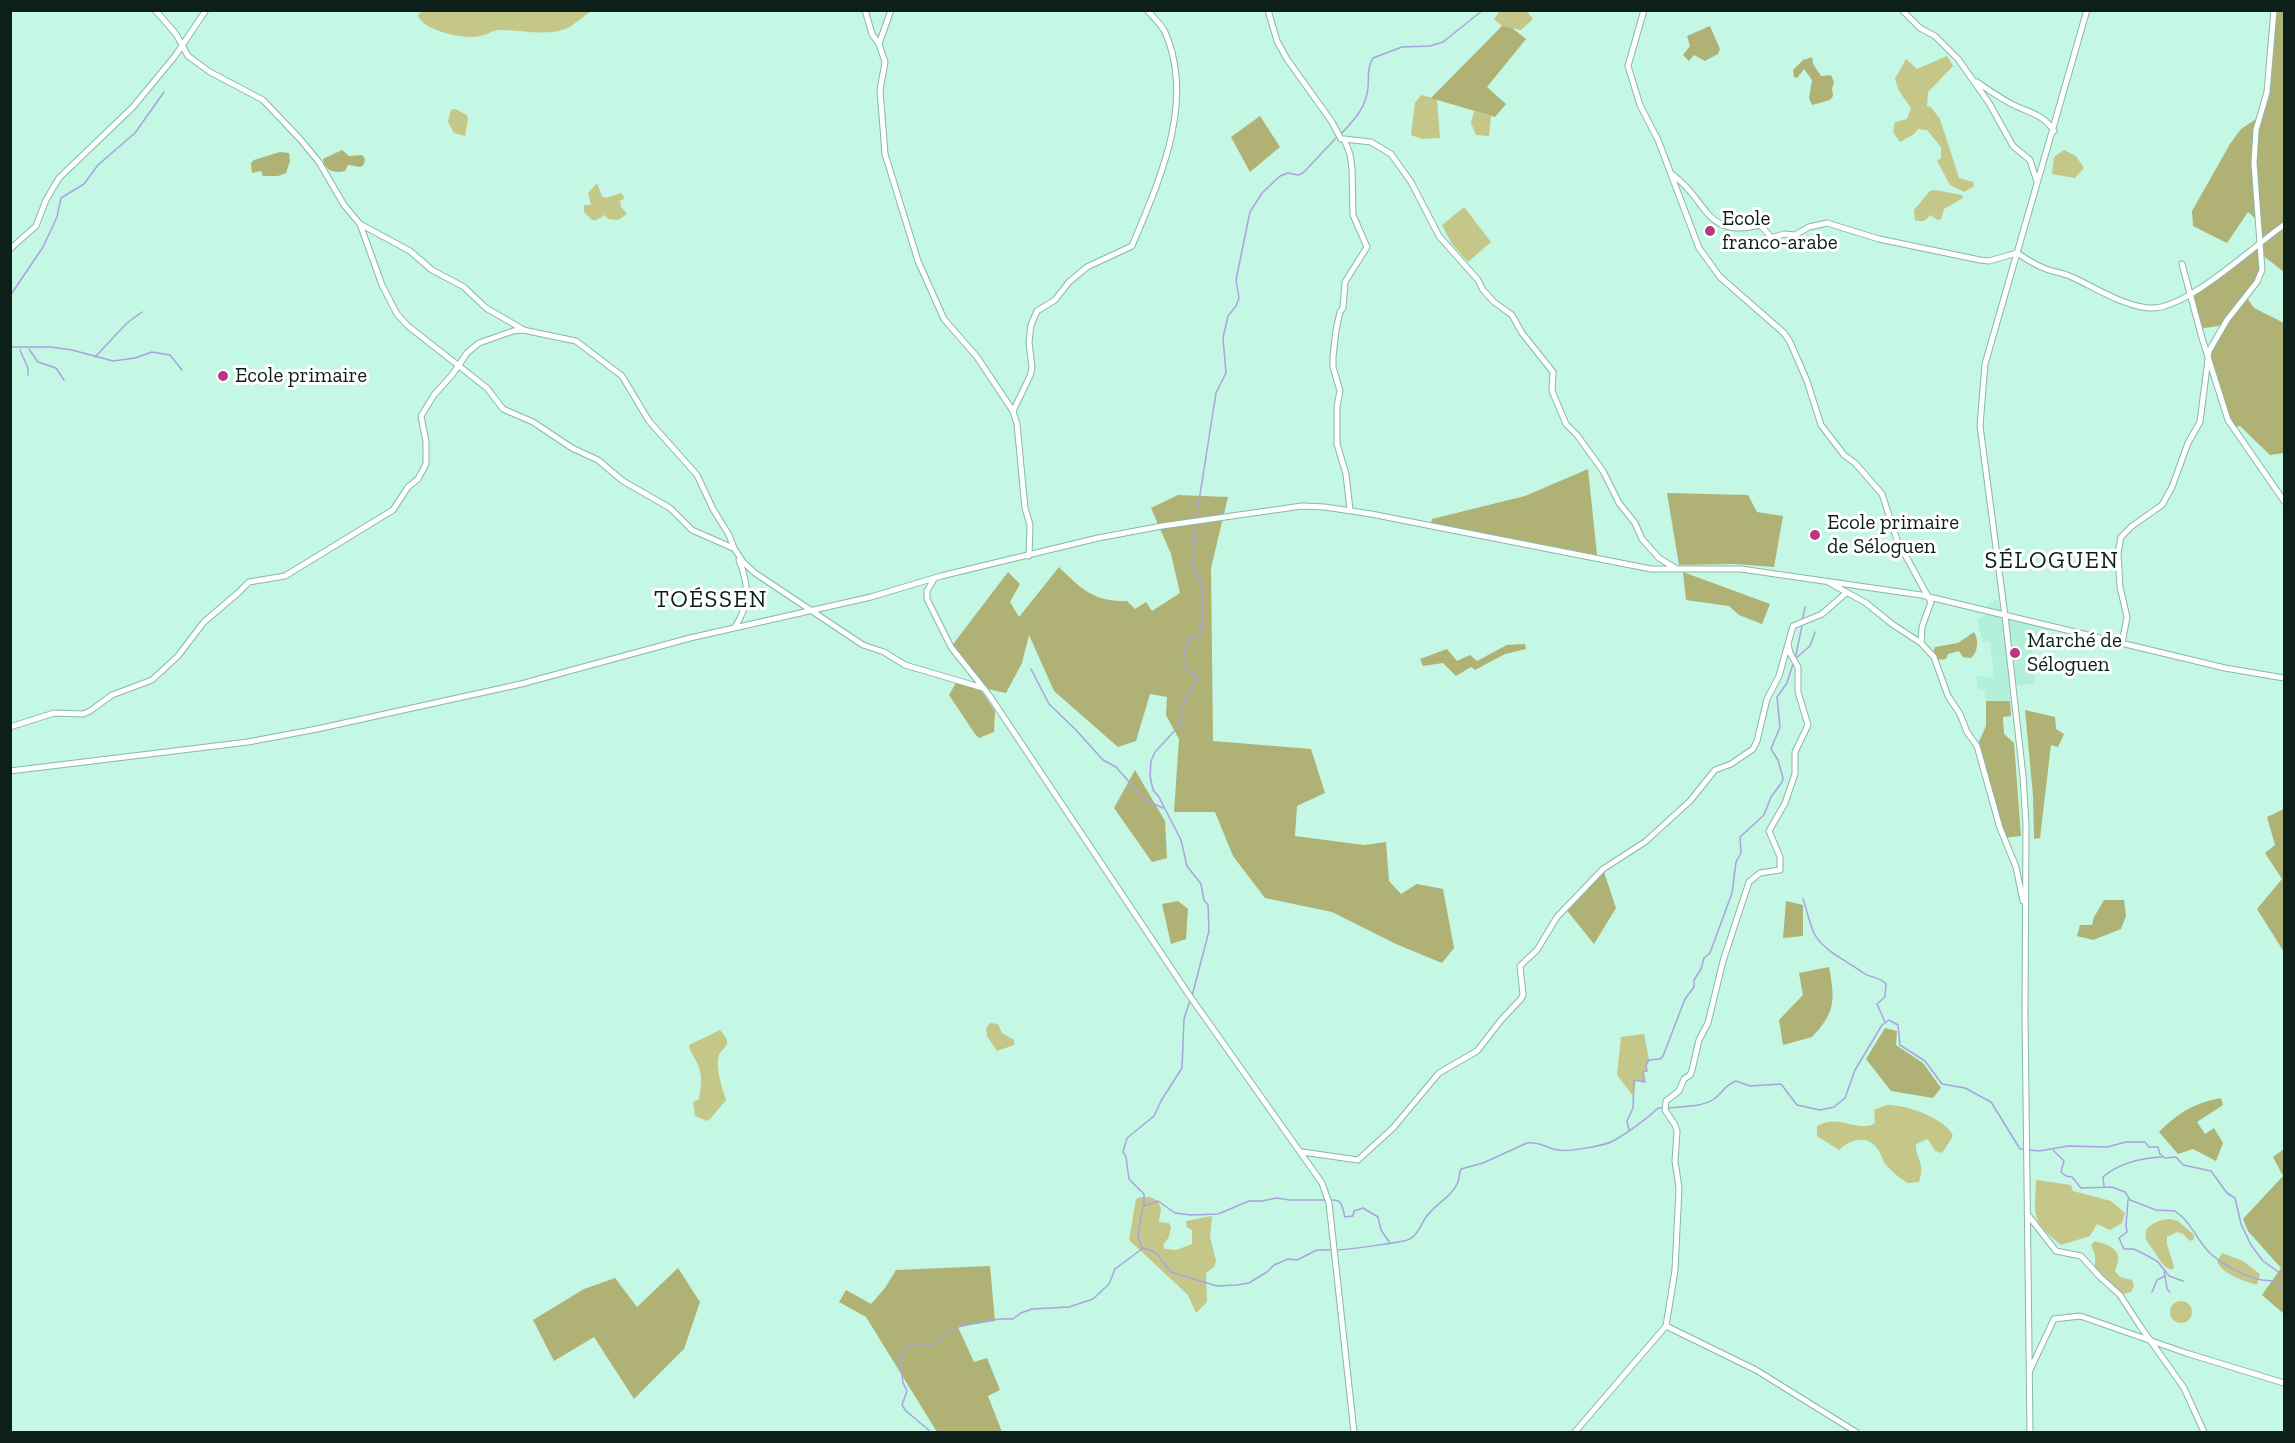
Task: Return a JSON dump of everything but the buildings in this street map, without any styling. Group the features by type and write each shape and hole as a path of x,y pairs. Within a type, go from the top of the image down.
{"street":[{"path":"155,10 176,34 188,56 210,72 242,88 271,107 319,162 344,205 360,224 382,285 397,314 408,327 487,388 503,409 533,422 572,448 598,460 623,481 670,508 692,530 735,550 747,567 755,573 863,645 884,652 905,665 983,688"},
{"path":"10,249 36,226 46,200 59,178 133,107 206,10"},
{"path":"865,10 872,34 879,44 885,62 880,90 885,154 918,261 944,319 977,357 1013,411 1020,437 1025,508 1030,525 1029,556"},
{"path":"879,44 891,10"},
{"path":"1013,411 1032,368 1029,342 1031,325 1037,311 1055,300 1069,282 1087,267 1132,246 1153,198 1173,127 1178,96 1175,66 1166,35 1147,10"},
{"path":"1268,10 1277,40 1287,59 1332,122 1341,139 1344,140 1350,154 1353,215 1367,247 1345,282 1343,308 1336,330 1333,357 1333,368 1340,391 1337,406 1337,444 1346,474 1350,510"},
{"path":"1644,10 1628,66 1640,105 1655,133 1700,248 1720,278 1784,333 1807,381 1821,425 1844,455 1855,463 1882,494 1897,540 1912,571 1929,597 1930,607 1922,627 1921,643"},
{"path":"1902,10 1920,28 1935,36 1946,46 1974,79 2013,146 2030,160 2038,184"},
{"path":"2030,1432 2026,824 2006,616 1980,426 1985,364 2087,10"},
{"path":"2122,643 2127,617 2120,587 2118,553 2121,537 2126,530 2162,504 2172,487 2188,443 2200,422 2208,357 2227,320 2262,270 2254,162 2256,130 2266,92 2274,10"},
{"path":"1974,79 2019,108 2037,114 2054,130"},
{"path":"1344,140 1371,142 1391,154 1411,182 1439,236 1494,302 1512,315 1522,333 1553,372 1552,391 1566,424 1577,435 1602,471 1619,503 1635,523 1642,539 1659,558 1679,570"},
{"path":"1671,174 1690,189 1709,217 1721,226 1745,229 1760,225 1771,237 1774,237 1784,234 1795,235 1809,227 1827,223 1879,239 1980,260 1989,261 2017,254 2045,268 2072,277 2093,289 2142,307 2164,306 2190,294 2225,272 2260,241 2284,225"},
{"path":"360,224 410,251 432,270 464,287 486,308 526,331"},
{"path":"2182,264 2228,420 2284,501"},
{"path":"10,727 54,713 83,714 112,695 152,680 178,656 204,622 249,582 261,578 285,576 393,510 408,487 418,479 426,464 422,412 467,353 479,343 513,331 526,331 576,341 622,376 649,421 697,475 713,509 729,535 747,585 744,610 735,628"},
{"path":"10,771 248,742 317,729 521,684 690,638 871,597 934,578 1098,538 1162,526 1302,506 1350,510 1600,561 1651,569 1741,569 1929,597 2225,668 2284,678"},
{"path":"934,578 927,594 935,617 951,647 983,688 1189,995 1322,1183 1329,1203 1354,1432"},
{"path":"1826,580 1866,603 1921,643 1934,657 1948,696 1977,746 2000,828 2016,867 2026,912"},
{"path":"1302,1152 1358,1160 1393,1128 1439,1073 1477,1051 1521,999 1523,995 1520,966 1536,950 1557,917 1572,900 1603,869 1645,842 1690,801 1715,770 1731,764 1753,749 1767,699 1779,676 1794,626 1822,614 1846,592"},
{"path":"1575,1432 1666,1326 1675,1270 1679,1188 1675,1161 1677,1131 1676,1125 1665,1110 1666,1101 1674,1096 1692,1070 1699,1040 1708,1023 1723,962 1749,882 1760,873 1780,870 1780,857 1769,831 1795,774 1795,752 1808,724 1798,692 1798,667 1788,644"},
{"path":"2027,1214 2056,1251 2080,1256 2120,1295 2184,1388 2204,1432"},
{"path":"2029,1372 2054,1319 2080,1316 2186,1353 2284,1383"},
{"path":"1666,1326 1756,1370 1856,1432"}],"shaded area":[{"path":"1526,10 1533,19 1521,30 1502,26 1494,19 1500,11"},
{"path":"422,11 592,11 570,27 554,32 498,30 465,37 427,26 418,15"},
{"path":"2274,11 2284,11 2284,272 2261,254 2262,270 2246,296 2254,308 2284,323 2284,453 2270,455 2240,426 2233,427 2208,357 2223,325 2199,329 2190,294 2201,288 2260,241 2258,221 2248,212 2227,243 2193,226 2192,211 2230,144 2241,129 2259,117 2267,92"},
{"path":"1502,26 1512,28 1526,39 1487,87 1506,104 1495,117 1431,98"},
{"path":"1710,26 1720,49 1718,54 1705,61 1694,55 1689,61 1683,55 1690,46 1687,36"},
{"path":"1947,56 1953,66 1928,92 1927,106 1931,107 1940,119 1959,178 1973,182 1974,186 1964,192 1950,185 1937,161 1941,158 1941,147 1927,130 1918,129 1900,142 1893,132 1895,122 1907,119 1911,108 1899,91 1895,79 1906,59 1917,69"},
{"path":"1812,57 1813,64 1821,76 1831,75 1834,82 1833,96 1830,100 1812,105 1809,98 1812,80 1804,69 1797,78 1794,77 1793,70 1803,60"},
{"path":"1421,95 1437,99 1440,138 1422,139 1411,135 1415,103"},
{"path":"455,109 467,115 465,136 454,133 448,122 451,110"},
{"path":"1474,111 1491,116 1489,136 1476,135 1471,123"},
{"path":"1260,116 1280,147 1250,172 1231,137"},
{"path":"342,150 349,156 362,155 365,159 364,164 361,167 348,165 345,171 341,172 325,166 323,159"},
{"path":"2064,150 2076,156 2084,168 2075,178 2052,174 2054,157"},
{"path":"280,152 289,153 290,161 286,173 278,176 263,176 261,171 252,173 251,163 254,160"},
{"path":"597,183 602,196 606,198 621,193 625,198 620,201 621,207 627,214 618,220 608,219 605,215 592,220 584,212 584,205 591,205 588,193"},
{"path":"1930,191 1962,195 1963,198 1944,209 1941,219 1938,220 1930,215 1923,221 1915,220 1914,210"},
{"path":"1464,207 1491,242 1468,262 1452,244 1442,225"},
{"path":"1588,469 1597,555 1431,523 1432,519 1525,496"},
{"path":"1667,493 1748,495 1757,512 1783,516 1774,567 1735,564 1679,565"},
{"path":"1178,495 1228,497 1211,568 1213,741 1311,749 1325,793 1297,806 1295,836 1364,845 1386,842 1389,881 1401,894 1417,884 1443,889 1454,948 1442,963 1396,944 1332,912 1265,898 1233,856 1215,812 1174,812 1179,739 1166,715 1167,697 1150,694 1136,741 1118,747 1054,691 1029,635 1022,663 1006,693 983,688 951,647 1008,572 1020,584 1010,602 1019,617 1059,567 1089,593 1106,599 1127,601 1135,609 1146,602 1152,611 1180,593 1171,554 1151,508"},
{"path":"1683,572 1770,604 1762,624 1739,615 1729,606 1686,600"},
{"path":"1997,600 2006,616 2050,626 2044,638 2031,639 2035,684 2009,686 2010,701 1986,701 1985,690 1978,690 1976,676 1994,678 1990,641 1983,642 1977,619 1989,613 1987,604"},
{"path":"1974,632 1977,646 1971,658 1963,657 1959,651 1948,654 1946,659 1937,659 1932,655 1935,647 1958,643"},
{"path":"1525,644 1526,649 1505,654 1475,670 1471,667 1456,676 1443,663 1423,666 1420,659 1447,649 1457,661 1470,655 1477,661 1507,645"},
{"path":"958,679 978,686 995,711 994,732 979,738 975,734 949,695"},
{"path":"1986,701 2010,701 2011,716 2003,717 2004,734 2014,743 2021,836 2003,838 1977,746 1986,726"},
{"path":"2025,710 2055,717 2056,729 2064,734 2058,747 2051,745 2040,838 2034,839 2033,796"},
{"path":"1135,770 1165,821 1167,858 1152,862 1114,808"},
{"path":"2284,809 2284,952 2257,909 2282,879 2265,853 2275,845 2267,817"},
{"path":"1603,869 1616,908 1594,944 1565,908"},
{"path":"2104,900 2124,900 2126,916 2121,929 2093,940 2077,936 2080,925 2092,925"},
{"path":"1178,901 1188,909 1186,939 1171,944 1162,904"},
{"path":"1786,901 1803,905 1803,936 1783,938"},
{"path":"1829,967 1833,997 1826,1020 1812,1037 1783,1045 1779,1020 1803,995 1799,973"},
{"path":"990,1023 998,1024 1002,1033 1014,1040 1014,1045 997,1051 987,1036 986,1029"},
{"path":"1885,1028 1897,1031 1896,1045 1923,1063 1941,1088 1933,1098 1891,1091 1866,1059"},
{"path":"720,1030 727,1041 718,1060 726,1100 707,1121 695,1116 693,1102 699,1099 701,1076 689,1045"},
{"path":"1644,1034 1649,1060 1646,1065 1647,1071 1643,1072 1645,1082 1636,1080 1633,1096 1617,1075 1621,1037"},
{"path":"2221,1098 2223,1105 2197,1122 2205,1134 2214,1128 2223,1143 2216,1161 2193,1149 2178,1154 2159,1132 2187,1110"},
{"path":"1887,1105 1904,1107 1934,1118 1943,1124 1953,1136 1942,1153 1935,1151 1928,1139 1916,1144 1921,1165 1919,1182 1908,1183 1899,1177 1886,1165 1877,1148 1868,1141 1853,1141 1839,1150 1817,1136 1817,1126 1832,1121 1858,1126 1872,1125 1875,1122 1874,1110"},
{"path":"2284,1149 2284,1314 2262,1295 2281,1268 2248,1231 2243,1219 2283,1176 2273,1157"},
{"path":"2036,1180 2071,1185 2073,1191 2111,1201 2125,1213 2122,1223 2110,1230 2097,1224 2090,1236 2061,1245 2044,1230 2036,1217"},
{"path":"1150,1197 1158,1201 1161,1209 1159,1222 1169,1223 1171,1227 1169,1237 1163,1245 1165,1249 1176,1250 1192,1244 1192,1230 1187,1227 1186,1221 1212,1216 1210,1237 1216,1261 1214,1267 1206,1273 1207,1302 1196,1313 1188,1295 1129,1240 1136,1199"},
{"path":"2169,1219 2178,1221 2194,1235 2194,1239 2190,1241 2177,1232 2167,1237 2174,1267 2172,1270 2161,1262 2147,1241 2146,1233 2153,1224"},
{"path":"2095,1241 2115,1250 2118,1259 2115,1271 2120,1277 2132,1280 2134,1286 2131,1292 2120,1295 2095,1271 2095,1255 2091,1245"},
{"path":"2222,1253 2243,1261 2260,1274 2257,1285 2225,1271 2217,1262"},
{"path":"990,1266 995,1321 958,1327 974,1362 987,1358 1000,1390 988,1396 1002,1432 937,1432 866,1317 839,1302 846,1290 871,1304 885,1288 896,1270"},
{"path":"678,1268 700,1302 684,1349 634,1399 594,1337 554,1361 533,1320 584,1289 615,1278 637,1307"},
{"path":"2177,1301 2185,1301 2192,1308 2192,1316 2185,1323 2177,1323 2170,1316 2170,1308"}],"waterway":[{"path":"1341,134 1355,119 1365,102 1369,69 1373,58 1402,47 1430,46 1443,42 1483,10"},
{"path":"10,296 43,247 57,217 61,198 84,184 98,165 135,133 164,92"},
{"path":"1196,520 1216,393 1226,373 1223,338 1228,316 1239,298 1236,280 1250,212 1262,193 1280,176 1288,173 1298,175 1303,173 1337,137"},
{"path":"95,357 127,323 142,312"},
{"path":"10,347 51,347 113,361 135,358 152,352 170,355 182,370"},
{"path":"29,349 38,362 56,368 64,380"},
{"path":"20,350 28,368 28,375"},
{"path":"1192,996 1209,931 1208,905 1204,900 1201,884 1187,866 1181,840 1159,797 1153,790 1150,776 1151,761 1155,752 1180,725 1182,706 1197,676 1188,671 1183,658 1189,638 1201,634 1203,628 1203,584 1193,570 1196,524"},
{"path":"1802,621 1805,607"},
{"path":"1795,659 1802,626"},
{"path":"1795,659 1810,646 1815,632"},
{"path":"1629,1130 1627,1121 1633,1108 1634,1082 1635,1080 1645,1082 1643,1072 1647,1071 1646,1065 1649,1060 1660,1059 1663,1056 1685,999 1694,987 1694,980 1701,969 1704,958 1710,953 1732,893 1736,862 1741,853 1740,837 1764,815 1771,797 1782,782 1778,760 1771,749 1780,727 1777,697 1787,683 1793,664"},
{"path":"1031,669 1049,704 1103,760 1116,767 1145,800 1163,808"},
{"path":"1803,899 1813,931 1819,941 1865,974 1886,984 1885,997 1877,1004 1885,1022"},
{"path":"1144,1206 1144,1194 1129,1179 1126,1157 1123,1152 1127,1138 1154,1116 1182,1068 1184,1019 1190,1000"},
{"path":"1667,1108 1704,1104 1736,1081 1750,1086 1781,1084 1797,1105 1820,1110 1834,1107 1845,1098 1855,1070 1882,1025 1889,1020 1898,1025 1900,1045 1925,1061 1942,1084 1965,1088 1991,1102 2020,1149 2039,1151 2068,1146 2107,1147 2126,1142 2145,1142 2149,1147 2158,1147 2160,1154 2165,1158 2176,1157 2183,1165 2211,1171 2227,1193 2235,1198 2241,1224 2251,1245 2263,1261 2284,1276"},
{"path":"1337,1250 1410,1239 1418,1232 1430,1212 1455,1187 1461,1169 1483,1163 1527,1143 1563,1150 1608,1143 1630,1130 1658,1108 1662,1108"},
{"path":"2053,1150 2064,1161 2061,1172 2072,1177 2081,1188 2112,1187 2125,1192 2130,1200 2156,1210 2175,1211 2186,1220 2208,1251 2219,1260 2249,1276 2276,1282 2284,1291"},
{"path":"2104,1186 2103,1177 2116,1168 2139,1160 2162,1157"},
{"path":"1142,1248 1138,1237 1142,1210 1144,1206 1158,1201 1175,1213 1191,1215 1218,1214 1249,1201 1276,1198 1326,1200"},
{"path":"1331,1200 1340,1202 1345,1217 1353,1216 1354,1211 1363,1208 1378,1217 1381,1230 1390,1243"},
{"path":"2128,1200 2127,1232 2119,1238 2124,1249 2134,1249 2148,1256 2158,1262 2169,1276 2183,1281"},
{"path":"931,1432 902,1405 907,1391 903,1383 900,1357 910,1346 934,1345 953,1329 970,1324 1013,1319 1032,1309 1069,1307 1093,1299 1109,1284 1115,1269 1143,1248 1159,1256 1173,1273 1217,1286 1249,1283 1274,1265 1288,1259 1297,1260 1317,1250 1332,1250"},
{"path":"2152,1292 2157,1280 2165,1276 2164,1272"},
{"path":"2165,1276 2167,1289 2170,1292"}],"place":[{"name":"Ecole franco-arabe","path":"1710,231"},
{"name":"Ecole primaire","path":"223,376"},
{"name":"Ecole primaire de Séloguen","path":"1815,535"},
{"name":"Marché de Séloguen","path":"2015,653"}],"district":[{"name":"SÉLOGUEN","path":"2052,561"},
{"name":"TOÉSSEN","path":"711,600"}]}
